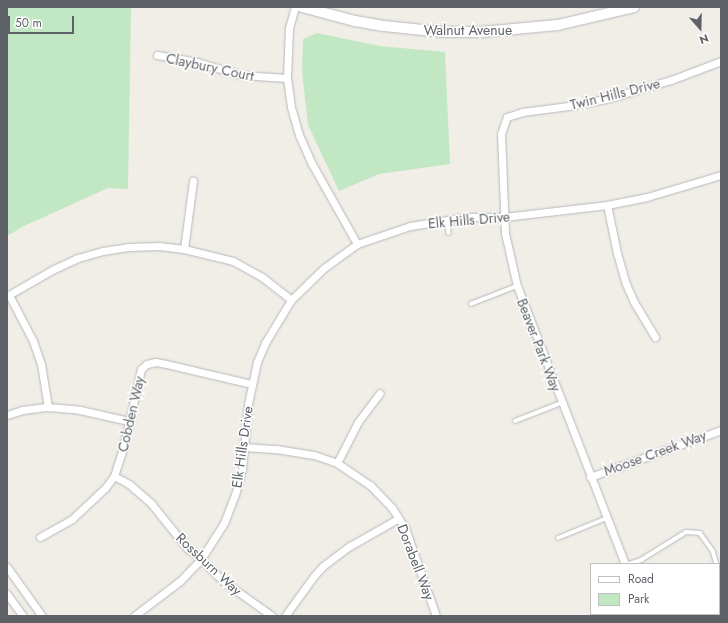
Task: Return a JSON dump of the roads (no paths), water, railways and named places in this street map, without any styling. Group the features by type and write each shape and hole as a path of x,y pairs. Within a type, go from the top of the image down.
{"street":[{"path":"295,7 289,28 287,78 291,107 299,135 327,192 357,244"},
{"name":"Walnut Avenue","path":"302,7 355,21 384,26 442,32 481,32 558,25 634,7"},
{"name":"Claybury Court","path":"157,55 203,63 241,75 259,78 287,78"},
{"name":"Twin Hills Drive","path":"507,117 522,112 569,106 634,92 721,61"},
{"name":"Beaver Park Way","path":"507,117 502,134 504,218 507,245 517,286 624,563"},
{"name":"Elk Hills Drive","path":"134,616 180,581 201,559 224,524 235,495 244,447 245,425 251,384 257,362 265,343 291,300 324,268 357,244 410,226 466,217 504,218 607,205 647,197 721,175"},
{"path":"184,249 193,181"},
{"path":"607,205 617,253 626,284 634,302 655,337"},
{"path":"48,406 41,364 35,347 20,314 8,295 52,270 78,258 103,251 128,247 159,246 184,249 233,261 262,276 291,300"},
{"name":"Cobden Way","path":"114,476 123,449 141,369 147,364 156,362 251,384"},
{"path":"337,463 358,422 380,393"},
{"path":"7,415 22,410 48,406 80,410 129,421"},
{"name":"Moose Creek Way","path":"590,477 721,430"},
{"name":"Dorabell Way","path":"244,447 276,449 314,455 337,463 370,485 385,498 399,518 412,542 436,616"},
{"path":"40,537 72,519 105,488 114,476"},
{"name":"Rossburn Way","path":"114,476 129,484 150,502 187,548 201,559 229,586 272,616"},
{"path":"285,616 323,566 350,546 399,518"},
{"path":"7,567 42,616"},
{"path":"7,594 23,616"}],"lane":[{"path":"448,220 449,233"},
{"path":"470,304 517,286"},
{"path":"515,421 561,403"},
{"path":"558,538 607,518"},
{"path":"632,563 641,560 686,532 700,533 713,551 717,563"}]}
